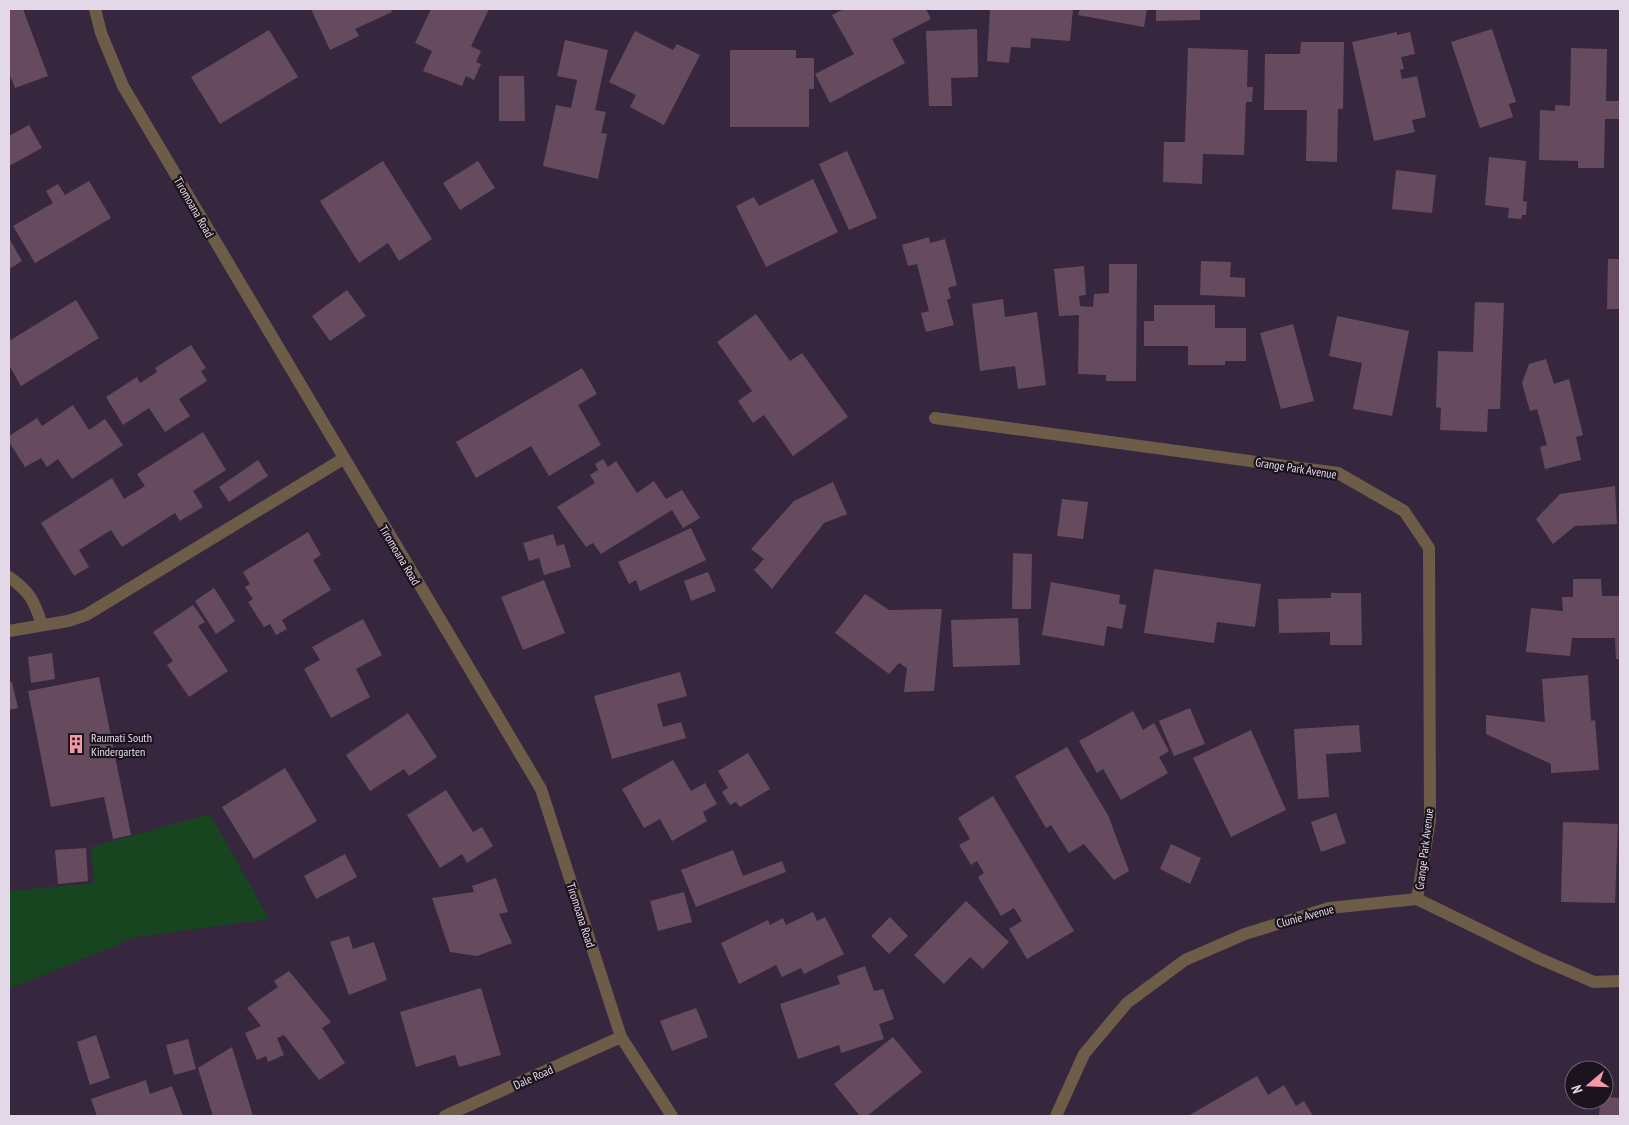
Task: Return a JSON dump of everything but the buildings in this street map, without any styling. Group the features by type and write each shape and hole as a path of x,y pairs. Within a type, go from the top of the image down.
{"street":[{"name":"Tiromoana Road","path":"95,9 101,33 123,86 343,459 541,789 621,1037 672,1116"},
{"name":"Grange Park Avenue","path":"935,418 1338,473 1404,511 1430,548 1430,820 1418,899"},
{"path":"9,631 68,622 86,615 343,459"},
{"path":"9,577 26,589 37,608 42,625"},
{"path":"1418,899 1538,958 1594,982 1620,981"},
{"name":"Clunie Avenue","path":"1056,1116 1084,1054 1127,1003 1186,960 1245,934 1329,908 1418,899"},
{"name":"Dale Road","path":"445,1116 621,1037"}],"green space":[{"path":"210,814 269,919 136,937 9,989 9,891 94,883 91,847"}],"place":[{"name":"Raumati South Kindergarten","path":"76,744"}]}
